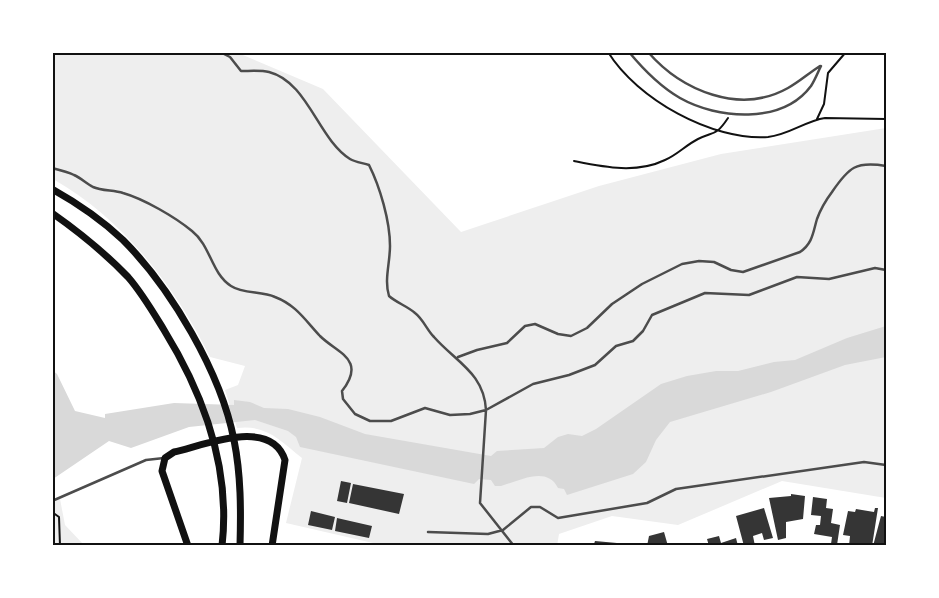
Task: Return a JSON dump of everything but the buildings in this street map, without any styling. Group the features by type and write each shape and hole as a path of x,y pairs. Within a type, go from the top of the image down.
{"main road":[{"path":"52,189 112,230 145,265 193,335 222,400 234,439 241,503 240,546"},
{"path":"52,213 81,233 128,278 151,308 203,403 220,476 224,504 222,546"},
{"path":"188,546 162,471 165,458 174,452 251,436 261,437 279,448 285,460 286,468 272,546"}],"lane":[{"path":"220,52 230,57 241,71 269,72 284,79 317,117 329,139 351,159 369,165 375,177 390,243 387,280 389,296 416,314 433,336 457,357 478,382 485,395 486,410 480,503 514,546"},
{"path":"629,52 645,70 679,98 702,108 730,114 753,114 780,108 798,98 811,86 821,66 788,88 766,97 743,100 720,98 698,90 674,76 648,52"},
{"path":"457,357 507,343 525,326 535,324 558,334 570,336 588,328 612,304 642,284 682,264 699,261 714,262 730,270 743,272 800,252 807,247 814,234 821,208 847,171 868,163 886,166"},
{"path":"52,168 75,175 94,187 123,193 148,204 193,232 206,247 217,273 232,287 274,296 299,310 321,337 341,350 349,361 351,372 348,384 342,391 343,400 355,414 370,421 391,421 425,408 450,415 486,410 534,384 569,375 595,365 616,346 633,341 643,330 652,315 705,293 749,295 796,277 829,279 875,268 886,270"},
{"path":"52,502 146,460 165,458"},
{"path":"428,532 488,534 503,530 531,508 540,507 558,518 576,513 647,503 676,489 864,462 886,465"}],"path":[{"path":"846,52 828,73 824,104 817,119 842,117 886,119"},
{"path":"574,161 619,168 646,167 657,164 698,139 719,131 730,114"},
{"path":"52,512 59,517 60,546"}],"shaded area":[{"path":"53,53 238,53 323,89 461,232 599,186 721,154 886,128 886,498 782,481 678,525 612,516 559,534 557,546 373,545 373,543 286,523 302,458 280,440 265,431 247,427 237,428 225,390 238,385 245,366 210,357 180,305 144,256 102,213 53,179"},
{"path":"886,326 886,357 845,365 771,392 670,422 656,440 646,462 633,474 567,495 564,489 558,488 547,477 524,478 501,486 495,486 491,480 479,479 474,484 300,447 296,437 288,431 255,420 189,427 131,448 109,441 53,479 52,370 57,374 75,411 105,418 105,414 174,403 234,405 234,400 250,402 264,408 288,409 320,417 365,434 491,456 497,451 544,448 558,437 568,434 582,436 596,429 661,384 687,376 716,371 738,371 774,362 795,360 847,338"},
{"path":"60,499 65,525 84,545 53,546 53,501"}]}
